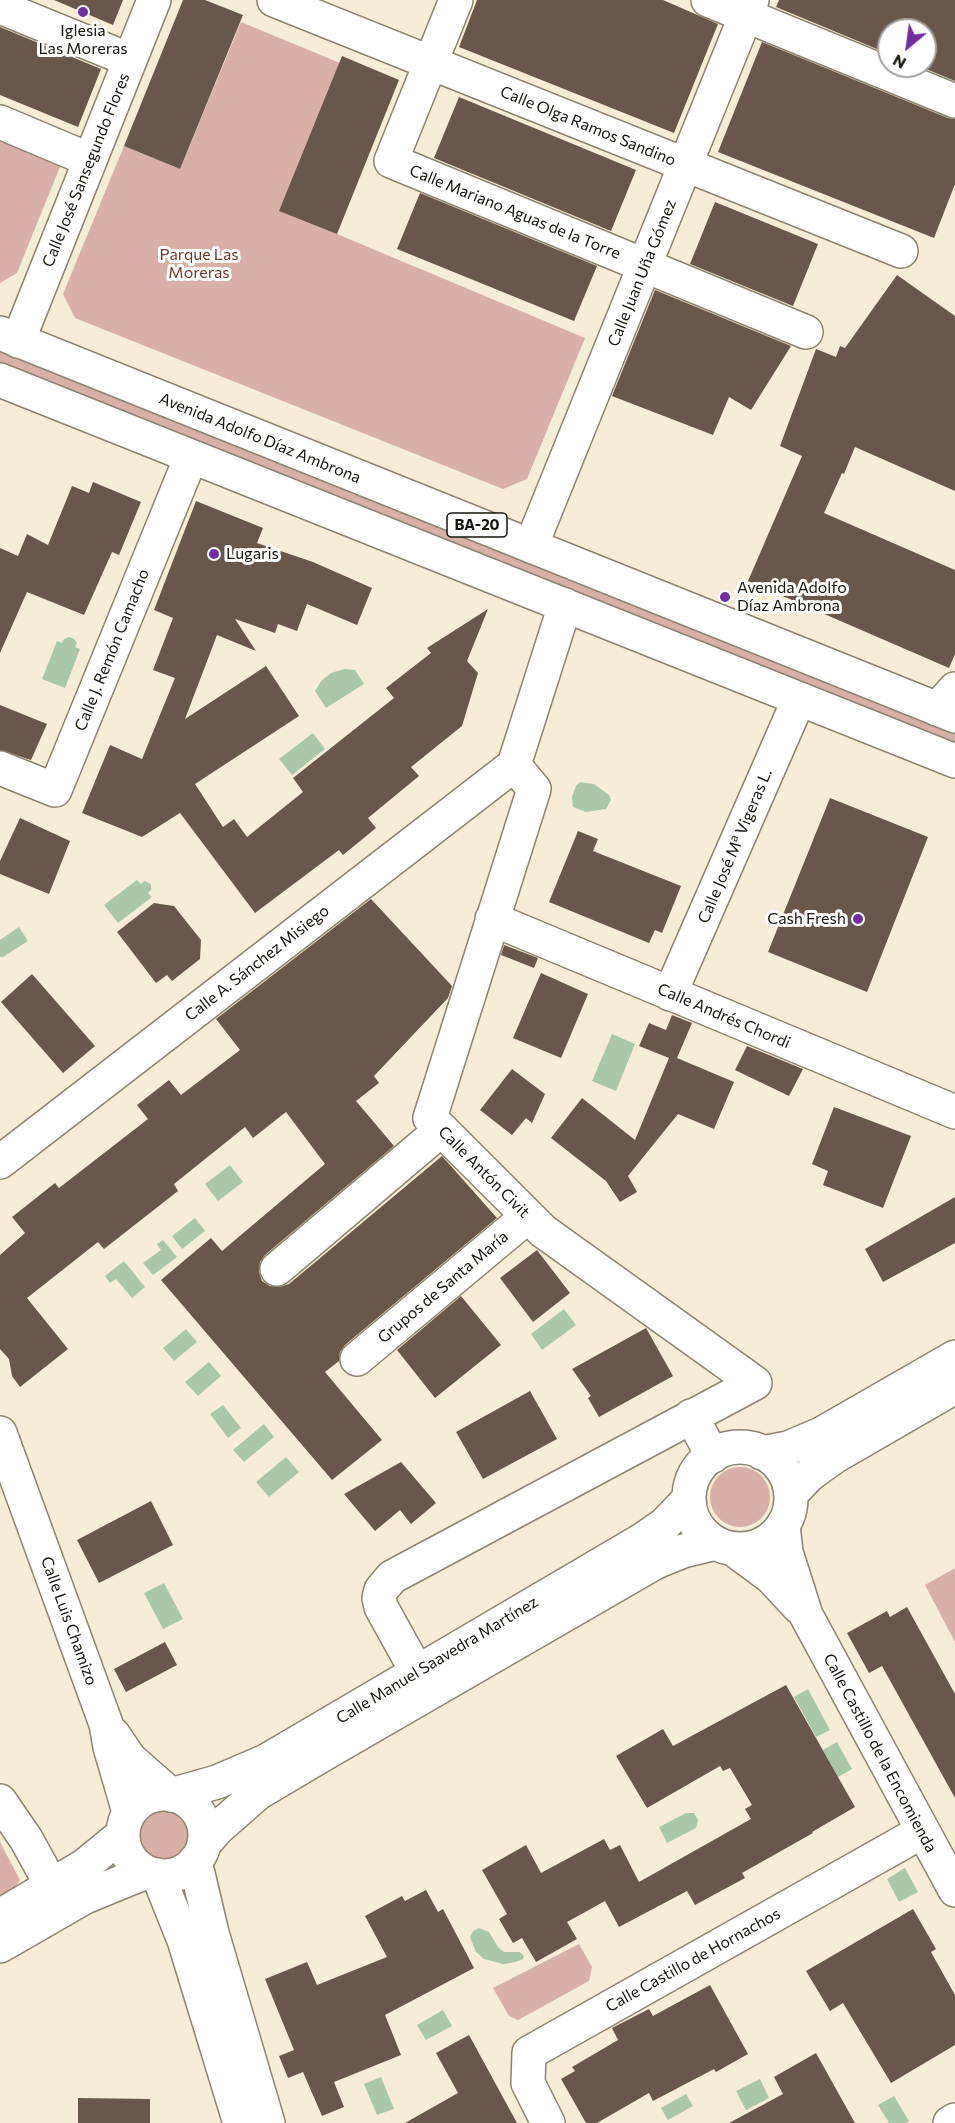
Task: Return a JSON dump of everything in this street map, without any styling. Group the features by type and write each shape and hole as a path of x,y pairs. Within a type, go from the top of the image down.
{"main road":[{"name":"Calle José Sansegundo Flores","path":"9,337 90,159 154,0"},
{"name":"Calle Olga Ramos Sandino","path":"274,0 901,251"},
{"path":"431,63 456,0"},
{"path":"708,0 749,8 955,101"},
{"path":"0,7 130,60"},
{"name":"Calle Juan Uña Gómez","path":"531,546 749,8"},
{"name":"Calle Mariano Aguas de la Torre","path":"431,63 391,161 806,332"},
{"path":"0,122 90,159"},
{"name":"Avenida Adolfo Díaz Ambrona","path":"9,337 531,546 949,705"},
{"name":"BA-20","path":"0,381 955,761"},
{"name":"Calle J. Remón Camacho","path":"0,768 55,790 191,457"},
{"path":"514,765 566,605"},
{"name":"Calle José Mª Vigeras L.","path":"670,994 799,699"},
{"name":"Calle Antón Civit","path":"514,765 534,789 430,1118 543,1231 755,1383 691,1416"},
{"name":"Calle A. Sánchez Misiego","path":"0,1162 514,765"},
{"name":"Calle Andrés Chordi","path":"492,919 955,1112"},
{"path":"277,1269 441,1130"},
{"name":"Grupos de Santa María","path":"357,1359 528,1216"},
{"path":"762,1453 788,1448 822,1434 955,1357"},
{"path":"791,1494 809,1474 834,1457 955,1387"},
{"path":"417,1672 381,1607 379,1598 386,1583 392,1577 691,1416 713,1456"},
{"name":"Calle Luis Chamizo","path":"0,1433 106,1725 126,1823"},
{"path":"746,1448 762,1453 779,1465 789,1484 790,1511 783,1526 772,1538 758,1546 724,1546 700,1529 690,1510 689,1499 695,1474 713,1456 729,1449 746,1448"},
{"name":"Calle Manuel Saavedra Martínez","path":"171,1795 217,1782 266,1761 642,1540 665,1524 689,1499"},
{"name":"Calle Castillo de la Encomienda","path":"783,1526 786,1552 806,1615 955,1890"},
{"name":"Calle Manuel Saavedra Martínez","path":"200,1852 218,1828 258,1793 322,1755 656,1562 683,1551 724,1546"},
{"name":"Calle Castillo de la Encomienda","path":"724,1546 771,1577 806,1615"},
{"path":"106,1725 130,1759 171,1795"},
{"path":"0,1916 84,1866 126,1823 137,1803 159,1794 182,1798 197,1812 205,1832 200,1852 212,1934 268,2123"},
{"path":"0,1801 26,1839 52,1886"},
{"path":"126,1823 124,1846 129,1857 136,1866 152,1874 169,1876 181,1872 200,1852"},
{"name":"Calle Castillo de Hornachos","path":"548,2123 528,2083 529,2053 923,1831"},
{"path":"0,1946 85,1897 152,1874"},
{"path":"152,1874 184,1940 240,2123"},
{"path":"950,2123 955,2120"}],"green space":[{"name":"Parque Las Moreras","path":"241,22 340,63 337,234 585,338 527,479 503,489 75,318 63,294 124,146 180,169"},
{"path":"0,131 64,157 17,273 0,283"},
{"path":"0,349 955,732 955,749 0,368"},
{"path":"740,1467 757,1472 765,1480 770,1497 765,1514 757,1522 740,1527 723,1522 715,1514 710,1497 715,1480 723,1472"},
{"path":"955,1568 955,1642 925,1585"},
{"path":"164,1805 185,1814 194,1835 185,1856 164,1865 143,1856 134,1835 143,1814"},
{"path":"0,1842 20,1880 13,1890 0,1897"},
{"path":"579,1944 592,1967 589,1981 518,2020 509,2016 493,1988"}],"shaded area":[{"path":"69,637 77,643 75,647 80,649 65,688 42,679 57,641 62,643"},
{"path":"344,669 355,670 364,684 326,708 315,691 321,681 331,673"},
{"path":"313,733 325,749 292,775 279,759"},
{"path":"580,782 594,784 609,795 611,800 606,809 586,812 573,807 572,797"},
{"path":"137,880 141,884 145,881 151,884 151,890 148,893 152,897 118,923 104,905"},
{"path":"19,927 28,941 0,957 0,940"},
{"path":"612,1034 635,1044 616,1091 592,1081"},
{"path":"230,1165 243,1182 218,1201 205,1184"},
{"path":"195,1218 205,1231 182,1249 172,1236"},
{"path":"163,1240 177,1257 153,1275 143,1263 161,1250 157,1244"},
{"path":"124,1261 145,1287 132,1298 116,1279 110,1283 105,1276"},
{"path":"564,1309 576,1325 542,1350 531,1334"},
{"path":"186,1329 197,1342 174,1361 163,1348"},
{"path":"209,1362 221,1376 198,1396 185,1382"},
{"path":"223,1405 241,1428 228,1438 210,1414"},
{"path":"264,1424 274,1437 244,1462 233,1450"},
{"path":"286,1457 299,1472 269,1497 256,1482"},
{"path":"164,1583 183,1619 163,1629 144,1593"},
{"path":"808,1689 830,1730 816,1737 794,1697"},
{"path":"837,1742 852,1769 838,1777 823,1750"},
{"path":"686,1813 694,1813 698,1820 696,1828 667,1843 659,1827"},
{"path":"905,1868 918,1892 899,1902 887,1879"},
{"path":"479,1928 489,1932 504,1952 520,1952 524,1956 523,1959 503,1964 484,1959 476,1952 470,1937 473,1931"},
{"path":"443,2010 452,2026 426,2040 417,2025"},
{"path":"381,2077 394,2109 377,2115 364,2084"},
{"path":"760,2079 769,2098 746,2110 736,2091"},
{"path":"686,2094 693,2106 668,2120 661,2108"},
{"path":"894,2096 909,2121 906,2123 889,2123 878,2105"}],"building":[{"path":"54,0 123,0 113,25"},
{"path":"183,0 205,0 243,15 180,169 124,146"},
{"path":"477,0 663,0 718,24 674,133 459,47"},
{"path":"779,0 955,0 955,81 937,74 937,18 877,18 877,49 776,7"},
{"path":"0,27 101,69 78,127 0,95"},
{"path":"762,42 955,119 955,184 934,238 718,152"},
{"path":"342,56 399,80 337,234 279,211"},
{"path":"459,97 636,170 611,231 434,158"},
{"path":"420,193 597,266 574,321 397,249"},
{"path":"715,202 818,244 793,306 690,264"},
{"path":"897,275 955,316 955,491 855,447 824,513 955,570 955,654 949,668 748,581 802,456 780,446 816,349 836,357 840,346 845,348"},
{"path":"655,290 791,346 751,410 729,397 713,435 612,396"},
{"path":"93,482 141,502 119,555 112,552 84,615 27,592 0,653 0,548 18,556 27,534 48,545 72,486 89,493"},
{"path":"196,501 263,528 257,543 313,562 372,588 357,625 307,604 297,631 278,624 275,633 235,619 256,651 217,635 185,719 266,666 299,716 195,784 223,827 234,819 247,837 303,792 293,778 394,698 386,688 431,653 427,648 488,609 467,661 478,673 462,726 411,767 419,776 368,818 376,828 343,855 339,850 255,913 180,813 142,837 82,813 110,745 142,759 175,678 153,670 173,618 154,610"},
{"path":"0,705 47,724 31,760 0,750"},
{"path":"830,798 928,837 867,992 768,952"},
{"path":"20,818 70,841 49,894 0,874 0,861"},
{"path":"578,831 598,839 593,851 681,886 662,933 655,930 649,943 549,902"},
{"path":"371,899 452,986 448,998 374,1076 379,1083 356,1101 394,1146 265,1255 260,1262 259,1272 262,1281 270,1286 280,1287 289,1284 442,1156 497,1218 345,1345 340,1352 339,1361 325,1372 382,1440 332,1480 161,1280 211,1238 222,1251 325,1164 286,1112 253,1138 245,1127 174,1184 178,1191 104,1249 98,1242 27,1298 68,1349 20,1387 12,1376 9,1359 0,1349 0,1255 25,1233 12,1217 55,1183 59,1188 148,1119 137,1105 169,1080 181,1095 240,1050 216,1019"},
{"path":"154,903 174,906 201,940 200,959 172,981 167,975 156,983 117,932"},
{"path":"504,945 538,958 534,968 501,955"},
{"path":"541,973 588,994 561,1058 513,1038"},
{"path":"32,974 95,1046 63,1073 1,1002"},
{"path":"672,1015 692,1023 677,1058 734,1082 714,1129 678,1114 628,1176 637,1192 620,1202 606,1181 551,1138 582,1098 635,1140 669,1058 639,1046 649,1023 666,1030"},
{"path":"747,1046 803,1069 789,1096 735,1070"},
{"path":"512,1069 545,1094 532,1123 526,1118 512,1135 480,1110"},
{"path":"834,1107 911,1136 883,1208 823,1185 828,1171 812,1164"},
{"path":"955,1197 955,1243 883,1282 865,1249"},
{"path":"537,1250 570,1293 533,1322 500,1278"},
{"path":"461,1296 501,1345 435,1398 397,1350"},
{"path":"646,1328 673,1376 599,1417 588,1398 591,1396 572,1369"},
{"path":"530,1391 557,1439 483,1479 456,1432"},
{"path":"401,1462 436,1503 411,1524 400,1510 375,1531 344,1494"},
{"path":"151,1501 173,1545 99,1583 77,1540"},
{"path":"907,1607 955,1694 955,1798 882,1666 869,1673 847,1633 887,1611 890,1617"},
{"path":"165,1642 177,1665 126,1692 114,1669"},
{"path":"786,1685 855,1807 742,1873 745,1878 695,1905 687,1891 619,1927 605,1901 567,1922 577,1939 536,1962 522,1938 513,1943 499,1919 507,1914 482,1870 526,1845 541,1873 604,1839 610,1850 620,1845 639,1882 751,1819 745,1809 752,1805 730,1768 723,1771 720,1766 647,1808 616,1756 663,1729 673,1746"},
{"path":"426,1890 438,1912 443,1909 474,1968 385,2015 401,2055 334,2082 344,2107 322,2116 303,2072 288,2078 279,2056 294,2050 265,1979 307,1962 317,1985 387,1957 365,1916 402,1896 405,1901"},
{"path":"913,1909 936,1949 931,1952 955,1995 955,2045 891,2083 843,2003 830,2011 806,1971"},
{"path":"710,1985 748,2054 716,2072 714,2069 653,2101 649,2093 597,2123 586,2123 561,2079 575,2071 572,2067 618,2040 612,2028 649,2009 653,2016"},
{"path":"469,2035 517,2123 405,2123 458,2093 436,2053"},
{"path":"816,2053 855,2123 729,2123 783,2094 774,2077"},
{"path":"78,2098 150,2099 150,2123 78,2123"}],"place":[{"name":"Iglesia Las Moreras","path":"83,12"},
{"name":"Lugaris","path":"214,554"},
{"name":"Avenida Adolfo Díaz Ambrona","path":"725,597"},
{"name":"Cash Fresh","path":"858,919"}]}
